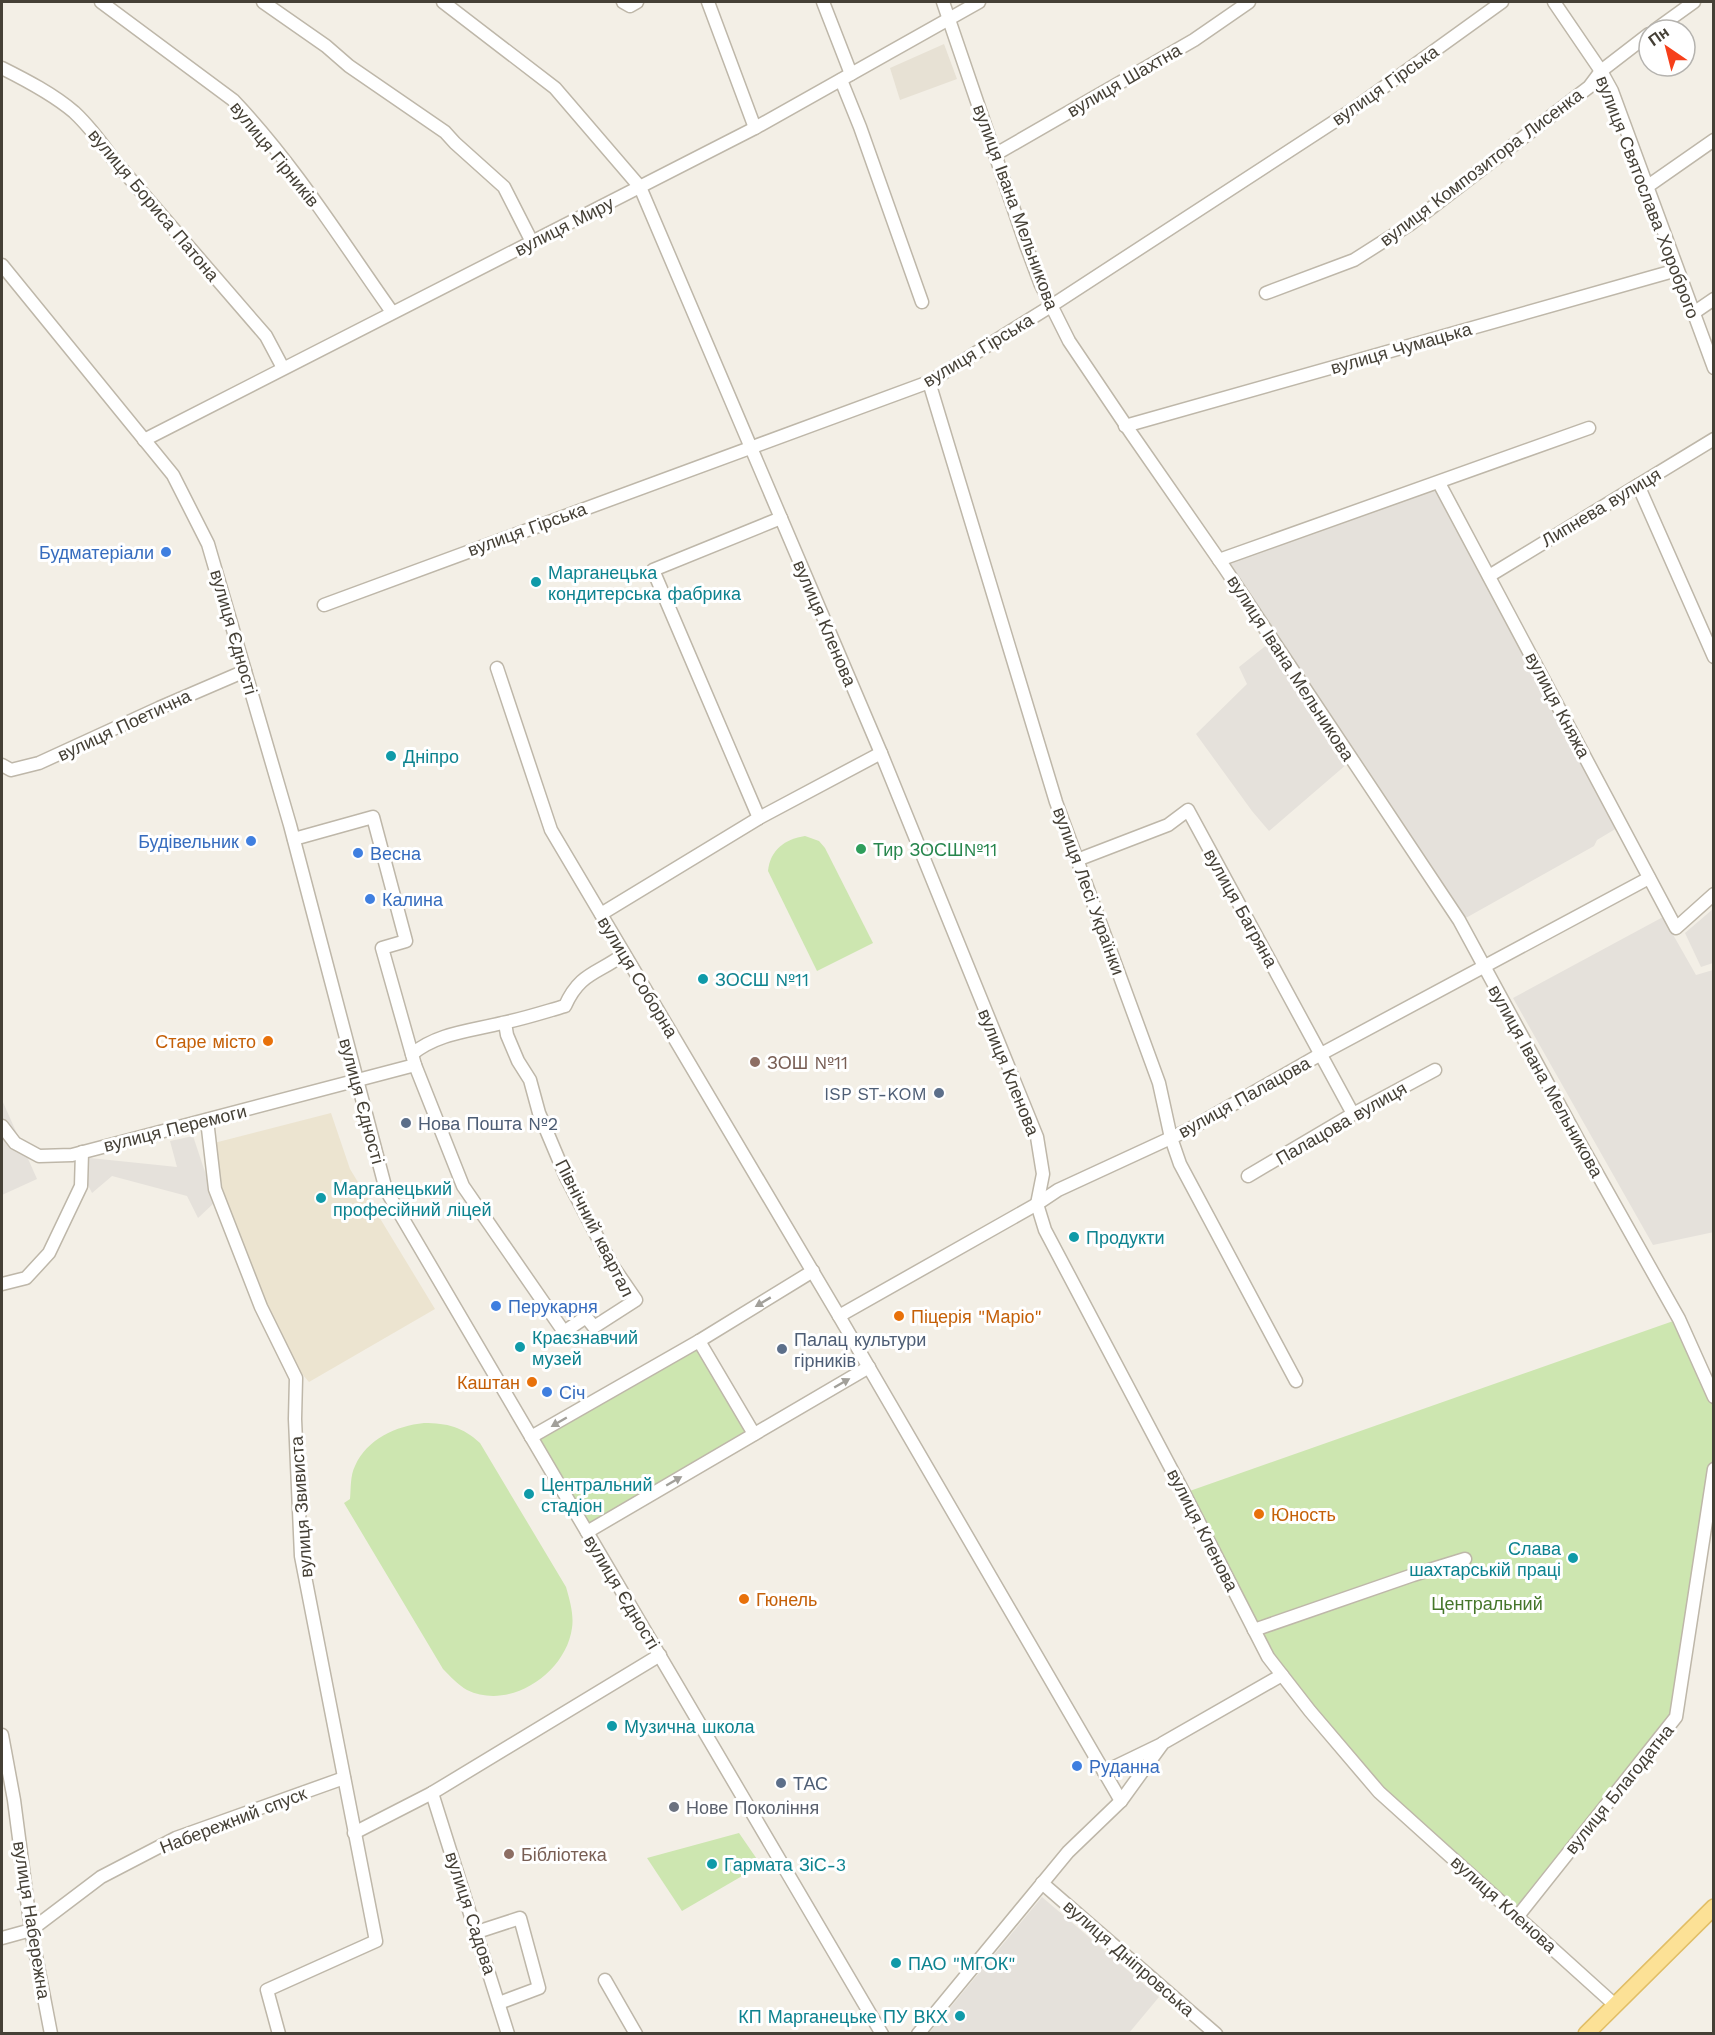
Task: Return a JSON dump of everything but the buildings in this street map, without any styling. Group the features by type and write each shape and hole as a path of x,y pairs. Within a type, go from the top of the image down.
{"main road":[{"path":"1586,2034 1713,1907"}],"street":[{"name":"вулиця Гірників","path":"101,2 233,100 252,120 277,151 392,312"},
{"path":"263,2 326,46 349,66 445,132 504,187 532,242"},
{"name":"вулиця Кленова","path":"443,2 555,88 640,187 880,753 1036,1137 1043,1174 1037,1204 1045,1230 1184,1492 1268,1657 1310,1711 1379,1792 1615,2005"},
{"path":"623,2 630,6 637,2"},
{"path":"708,2 755,128"},
{"path":"823,2 860,127 921,302"},
{"name":"вулиця Івана Мельникова","path":"943,2 1026,245 1051,306 1069,341 1125,426 1219,560 1459,920 1679,1319 1713,1396"},
{"name":"вулиця Миру","path":"144,440 755,128 979,2"},
{"name":"вулиця Шахтна","path":"996,154 1194,40 1250,2"},
{"name":"вулиця Гірська","path":"324,605 929,382 1051,306 1352,110 1502,2"},
{"name":"вулиця Святослава Хороброго","path":"1554,2 1601,71 1612,92 1713,368"},
{"path":"1672,18 1694,2"},
{"name":"вулиця Композитора Лисенка","path":"1266,293 1354,260 1409,225 1589,87 1601,71 1637,43"},
{"name":"вулиця Бориса Патона","path":"2,68 73,111 95,134 113,159 266,336 283,368"},
{"path":"1648,186 1713,140"},
{"name":"вулиця Єдності","path":"2,265 173,475 208,544 294,839 386,1190 882,2034"},
{"name":"вулиця Чумацька","path":"1125,426 1677,270"},
{"path":"1692,314 1713,299"},
{"name":"вулиця Лесі Українки","path":"929,382 1056,802 1159,1083 1171,1138 1180,1164 1296,1381"},
{"path":"1219,560 1589,428"},
{"name":"Липнева вулиця","path":"1489,576 1713,439"},
{"name":"вулиця Княжа","path":"1439,483 1676,928 1713,894"},
{"path":"1638,484 1713,657"},
{"path":"759,818 653,570 782,518"},
{"name":"вулиця Соборна","path":"497,668 551,830 813,1271 1121,1801"},
{"name":"вулиця Поетична","path":"2,765 11,770 39,763 245,670"},
{"path":"601,914 759,818 880,753"},
{"name":"вулиця Багряна","path":"1077,860 1168,825 1188,810 1353,1114"},
{"name":"Північний квартал","path":"294,839 373,817 406,941 382,948 413,1060 463,1186 564,1332 586,1317 594,1328 636,1300 612,1265 566,1177 539,1113 530,1080 518,1061 507,1035 505,1023"},
{"name":"вулиця Палацова","path":"839,1316 1058,1190 1171,1138 1321,1054 1649,878"},
{"path":"357,1079 413,1060 425,1044 448,1035 505,1023 565,1006 572,990 583,979 624,954"},
{"name":"Палацова вулиця","path":"1248,1176 1353,1114 1435,1070"},
{"name":"вулиця Перемоги","path":"2,1126 15,1143 39,1156 72,1155 357,1079"},
{"name":"вулиця Звивиста","path":"207,1120 216,1188 261,1307 296,1378 295,1419 302,1556 376,1941 267,1990 279,2034"},
{"path":"2,1284 26,1278 49,1253 81,1186 82,1152"},
{"path":"531,1437 699,1341 813,1271"},
{"path":"699,1341 754,1434"},
{"path":"587,1532 869,1368"},
{"name":"вулиця Благодатна","path":"1518,1916 1677,1717 1713,1469"},
{"path":"1254,1630 1465,1559"},
{"path":"354,1833 432,1792 660,1655"},
{"path":"1104,1772 1163,1743 1282,1675"},
{"name":"вулиця Набережна","path":"2,1735 14,1800 31,1930 51,2034"},
{"path":"918,2034 1068,1852 1121,1801 1163,1743"},
{"name":"Набережний спуск","path":"2,1938 31,1930 101,1877 176,1838 344,1778"},
{"name":"вулиця Садова","path":"432,1792 508,2034"},
{"name":"вулиця Дніпровська","path":"1042,1883 1216,2034"},
{"path":"477,1932 520,1918 539,1988 499,2003"},
{"path":"605,1980 636,2034"}],"shaded area":[{"path":"944,44 957,79 900,100 890,68"},
{"path":"1437,488 1617,828 1597,840 1594,846 1464,919 1227,562"},
{"path":"1268,644 1347,764 1269,831 1196,734 1247,684 1239,667"},
{"path":"1713,909 1713,963 1701,967 1685,933"},
{"path":"1663,917 1696,975 1713,970 1714,1232 1653,1245 1513,998"},
{"path":"2,1100 37,1179 2,1195"},
{"path":"331,1113 350,1169 435,1309 309,1382 283,1352 221,1195 214,1143"},
{"path":"193,1136 215,1202 198,1218 187,1196 112,1176 92,1193 77,1163 90,1158 177,1167 170,1141"},
{"path":"1042,1897 1159,1997 1129,2033 929,2033"}],"green space":[{"path":"805,836 819,841 825,848 873,943 817,971 768,871 775,851 791,840"},
{"name":"Центральний","path":"1679,1319 1713,1397 1714,1469 1676,1717 1518,1916 1379,1792 1268,1657 1184,1493"},
{"path":"698,1346 746,1431 587,1525 539,1439"},
{"path":"424,1423 454,1427 480,1443 566,1587 572,1618 568,1644 559,1660 547,1673 533,1684 518,1691 501,1696 484,1695 467,1690 443,1669 344,1503 350,1499 353,1470 367,1448 393,1431"},
{"path":"739,1833 761,1865 682,1911 647,1858"}],"place":[{"name":"Будматеріали","path":"166,552"},
{"name":"Марганецька кондитерська фабрика","path":"536,582"},
{"name":"Дніпро","path":"391,756"},
{"name":"Будівельник","path":"251,841"},
{"name":"Тир ЗОСШ№11","path":"861,849"},
{"name":"Весна","path":"358,853"},
{"name":"Калина","path":"370,899"},
{"name":"ЗОСШ №11","path":"703,979"},
{"name":"Старе місто","path":"268,1041"},
{"name":"ЗОШ №11","path":"755,1062"},
{"name":"ISP ST-KOM","path":"939,1093"},
{"name":"Нова Пошта №2","path":"406,1123"},
{"name":"Марганецький професійний ліцей","path":"321,1198"},
{"name":"Продукти","path":"1074,1237"},
{"name":"Перукарня","path":"496,1306"},
{"name":"Піцерія \"Маріо\"","path":"899,1316"},
{"name":"Краєзнавчий музей","path":"520,1347"},
{"name":"Палац культури гірників","path":"782,1349"},
{"name":"Каштан","path":"532,1382"},
{"name":"Січ","path":"547,1392"},
{"name":"Центральний стадіон","path":"529,1494"},
{"name":"Юность","path":"1259,1514"},
{"name":"Слава шахтарській праці","path":"1573,1558"},
{"name":"Гюнель","path":"744,1599"},
{"name":"Музична школа","path":"612,1726"},
{"name":"Руданна","path":"1077,1766"},
{"name":"ТАС","path":"781,1783"},
{"name":"Нове Покоління","path":"674,1807"},
{"name":"Бібліотека","path":"509,1854"},
{"name":"Гармата ЗіС-3","path":"712,1864"},
{"name":"ПАО \"МГОК\"","path":"896,1963"},
{"name":"КП Марганецьке ПУ ВКХ","path":"960,2016"}]}
